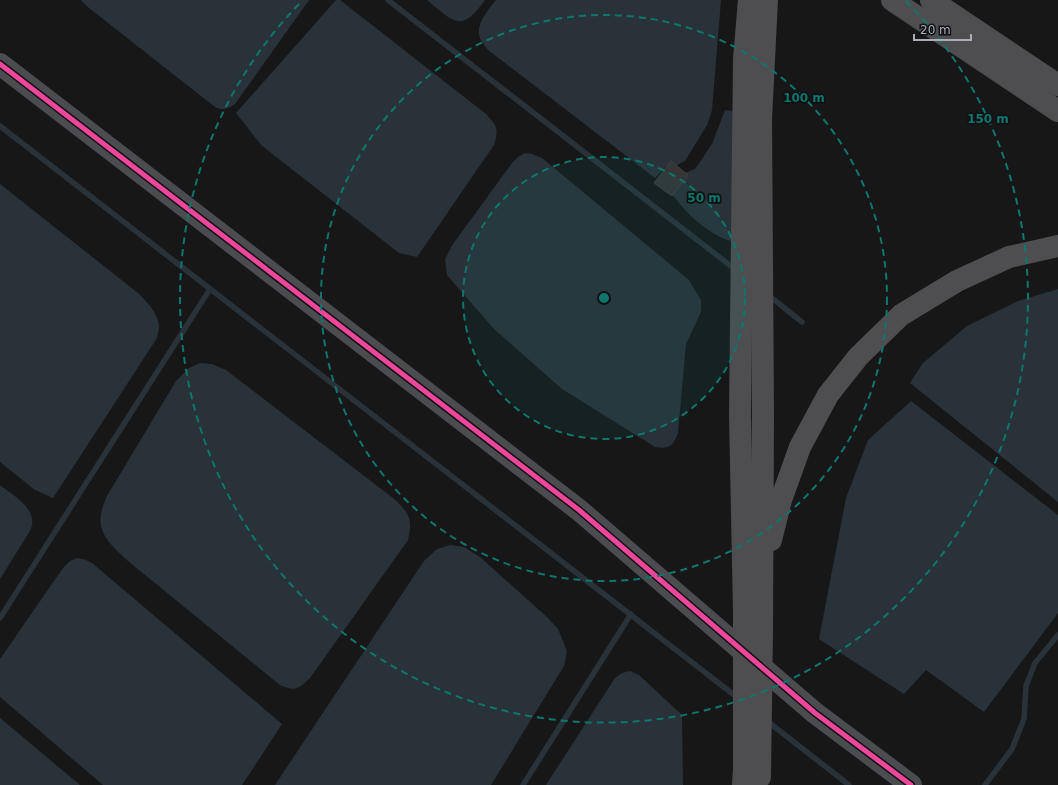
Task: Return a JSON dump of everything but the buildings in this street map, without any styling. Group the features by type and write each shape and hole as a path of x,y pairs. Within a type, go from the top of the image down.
{"highway":[{"path":"749,0 744,59 740,414 744,612 752,779"},
{"path":"752,779 762,628 763,415 761,119 767,0"},
{"path":"892,0 1058,111"},
{"path":"930,0 1058,85"},
{"path":"762,578 781,500 800,447 828,395 858,357 901,315 956,281 1009,258 1058,246"}],"street":[{"path":"0,64 579,510 815,713 911,785"}],"shaded area":[{"path":"81,0 309,0 235,104 223,109 215,107 89,8"},
{"path":"336,0 340,0 486,114 495,125 497,131 494,145 417,257 399,253 261,145 236,113"},
{"path":"427,0 485,0 477,11 470,17 463,21 457,21 451,19"},
{"path":"496,0 721,0 712,110 707,125 685,161 677,165 667,165 655,178 488,50 481,40 479,30 482,19"},
{"path":"725,110 748,113 747,244 723,238 712,233 698,222 679,203 668,188 675,177 695,169 712,144"},
{"path":"525,153 542,158 689,280 701,300 701,312 686,344 678,433 670,446 664,448 655,447 562,389 494,329 447,275 445,259 453,244 512,163"},
{"path":"0,184 138,293 154,312 159,325 157,338 53,498 35,490 0,462"},
{"path":"1058,289 1058,502 910,383 923,363 967,326 1018,301"},
{"path":"200,363 212,364 226,370 393,498 406,512 410,521 408,540 310,678 299,687 293,689 280,685 128,561 103,533 101,517 107,496 176,381 189,368"},
{"path":"911,401 1058,515 1058,613 984,712 926,670 904,694 819,639 846,498 868,440"},
{"path":"0,485 19,499 29,510 32,517 32,523 30,531 0,579"},
{"path":"450,545 464,547 480,557 548,618 558,629 567,651 564,666 491,785 275,785 424,561 437,549"},
{"path":"77,558 84,559 92,563 282,724 242,785 103,785 0,697 0,659 63,568 70,561"},
{"path":"630,671 639,675 682,715 683,785 546,785 615,678 622,673"},
{"path":"0,718 80,785 0,785"}],"waterway":[{"path":"388,0 736,270"},
{"path":"0,126 738,698"},
{"path":"0,618 210,289"},
{"path":"768,295 802,322"},
{"path":"523,785 631,614"},
{"path":"985,785 1012,749 1024,719 1026,686 1035,663 1058,635"},
{"path":"767,721 849,785"}],"cycle path":[{"path":"0,64 579,510 815,713 911,785"}]}
